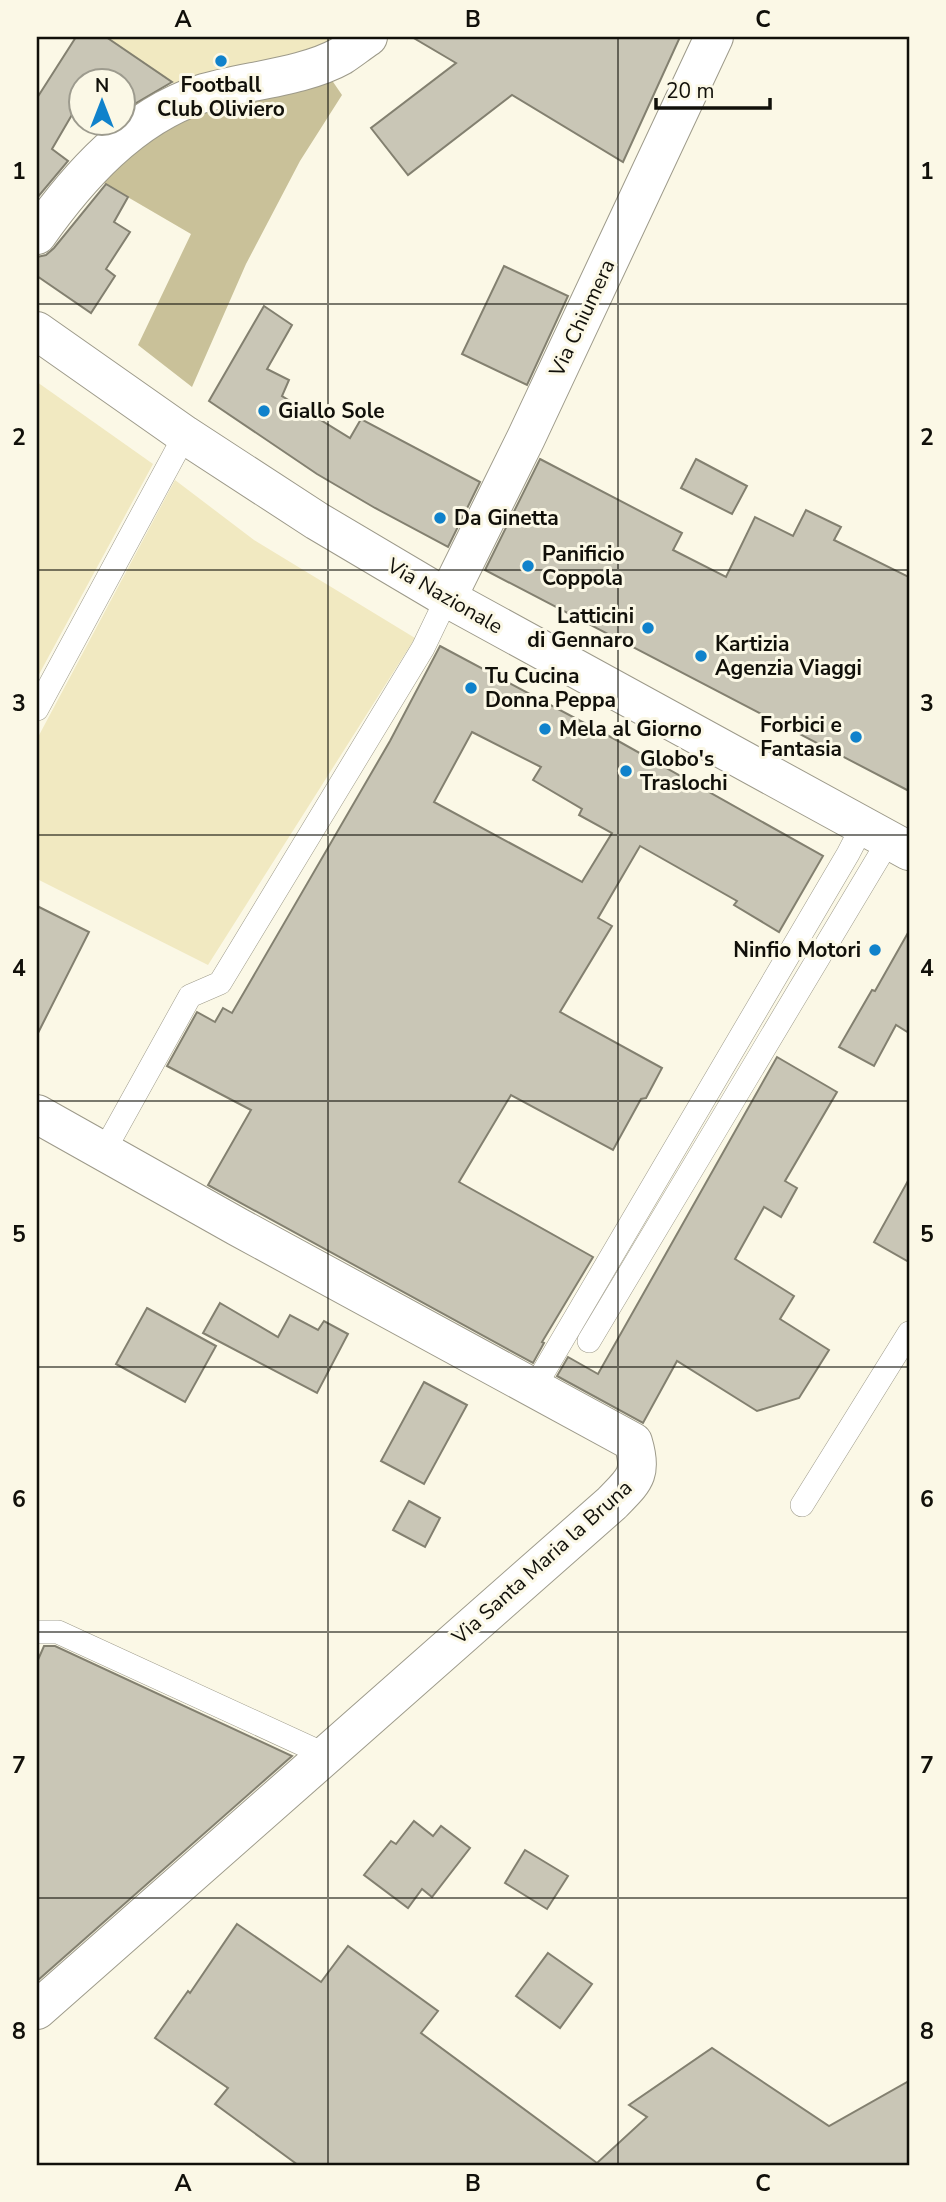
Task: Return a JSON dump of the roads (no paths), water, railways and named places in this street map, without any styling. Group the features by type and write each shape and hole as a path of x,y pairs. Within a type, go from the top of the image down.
{"street":[{"path":"37,236 75,183 128,134 163,112 200,94 301,71 340,57 368,37"},
{"name":"Via Chiumera","path":"447,598 526,438 713,37"},
{"name":"Via Nazionale","path":"37,331 185,435 317,521 447,598 887,839"},
{"name":"Via Santa Maria la Bruna","path":"37,1114 633,1442 639,1461 636,1478 612,1503 37,2010"}],"lane":[{"path":"37,709 185,435"},
{"path":"104,1151 190,996 220,983 423,648 447,598"},
{"path":"589,1341 887,839"},
{"path":"534,1388 887,839"},
{"path":"802,1504 909,1333"},
{"path":"37,1632 58,1632 326,1755"}],"place":[{"name":"Football Club Oliviero","path":"221,61"},
{"name":"Giallo Sole","path":"264,411"},
{"name":"Da Ginetta","path":"440,518"},
{"name":"Panificio Coppola","path":"528,566"},
{"name":"Latticini di Gennaro","path":"648,628"},
{"name":"Kartizia Agenzia Viaggi","path":"701,656"},
{"name":"Tu Cucina Donna Peppa","path":"471,688"},
{"name":"Mela al Giorno","path":"545,729"},
{"name":"Forbici e Fantasia","path":"856,737"},
{"name":"Globo's Traslochi","path":"626,771"},
{"name":"Ninfio Motori","path":"875,950"}]}
